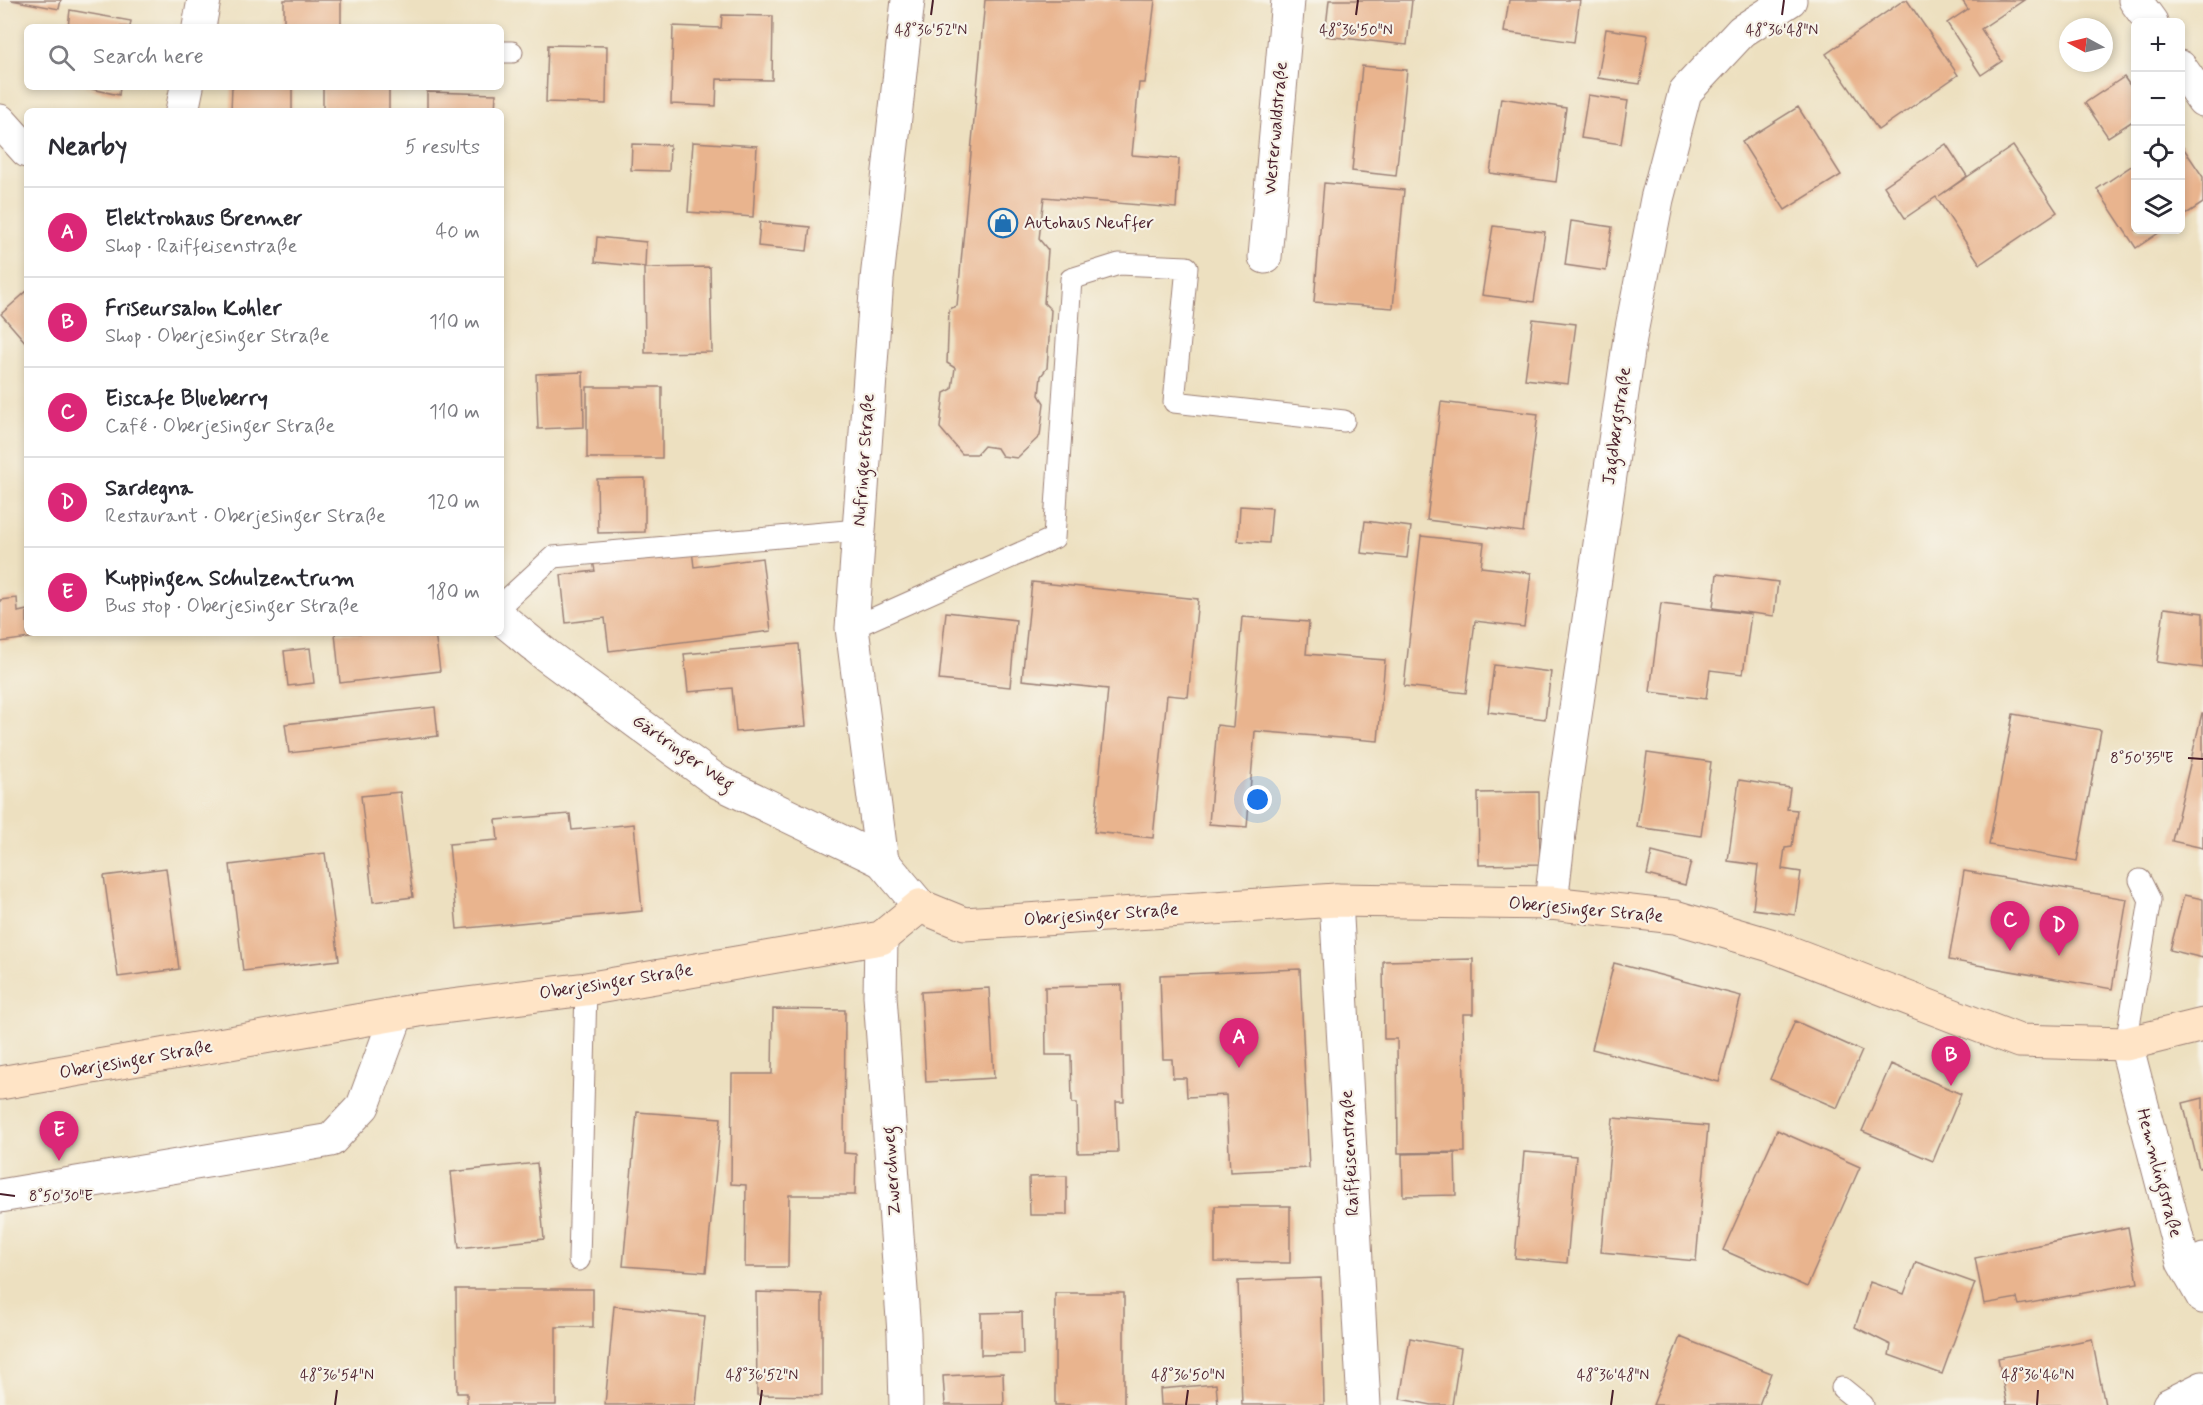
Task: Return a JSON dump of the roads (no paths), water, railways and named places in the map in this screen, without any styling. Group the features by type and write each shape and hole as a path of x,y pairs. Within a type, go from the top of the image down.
{"main road":[{"name":"Oberjesinger Straße","path":"0,1083 419,1010 586,989 881,938 920,906 964,924 1336,900 1551,903 1675,917 1770,945 2019,1041 2126,1044 2203,1024"}],"street":[{"path":"200,24 204,0"},
{"name":"Nufringer Straße","path":"882,861 852,628 878,279 908,0"},
{"name":"Westerwaldstraße","path":"1265,256 1288,0"},
{"name":"Jagdbergstraße","path":"1551,903 1563,798 1630,338 1657,199 1685,92 1742,31 1790,0"},
{"path":"2135,0 2148,18"},
{"path":"2184,72 2203,100"},
{"path":"183,108 186,90"},
{"path":"0,121 24,148"},
{"name":"Gärtringer Weg","path":"504,620 546,655 718,782 882,861"},
{"path":"882,861 920,906"},
{"name":"Raiffeisenstraße","path":"1336,900 1364,1405"},
{"name":"Zwerchweg","path":"881,938 880,996 904,1333 906,1405"},
{"path":"0,1196 331,1140 363,1107 397,1014"},
{"name":"Hemmlingstraße","path":"2126,1044 2203,1297"},
{"path":"2169,1405 2203,1388"}],"lane":[{"path":"852,628 1054,538 1071,279 1119,264 1187,267 1174,402 1344,421"},
{"path":"504,602 553,557 858,530"},
{"path":"2126,1044 2150,900 2140,880"},
{"path":"579,1260 586,989"},
{"path":"1842,1388 1863,1405"}],"place":[{"name":"Autohaus Neuffer","path":"1003,223"},
{"name":"Eiscafe Blueberry","path":"2010,951"},
{"name":"Sardegna","path":"2059,956"},
{"name":"Elektrohaus Brenner","path":"1239,1068"},
{"name":"Friseursalon Kohler","path":"1951,1086"},
{"name":"Kuppingen Schulzentrum","path":"59,1161"}]}
